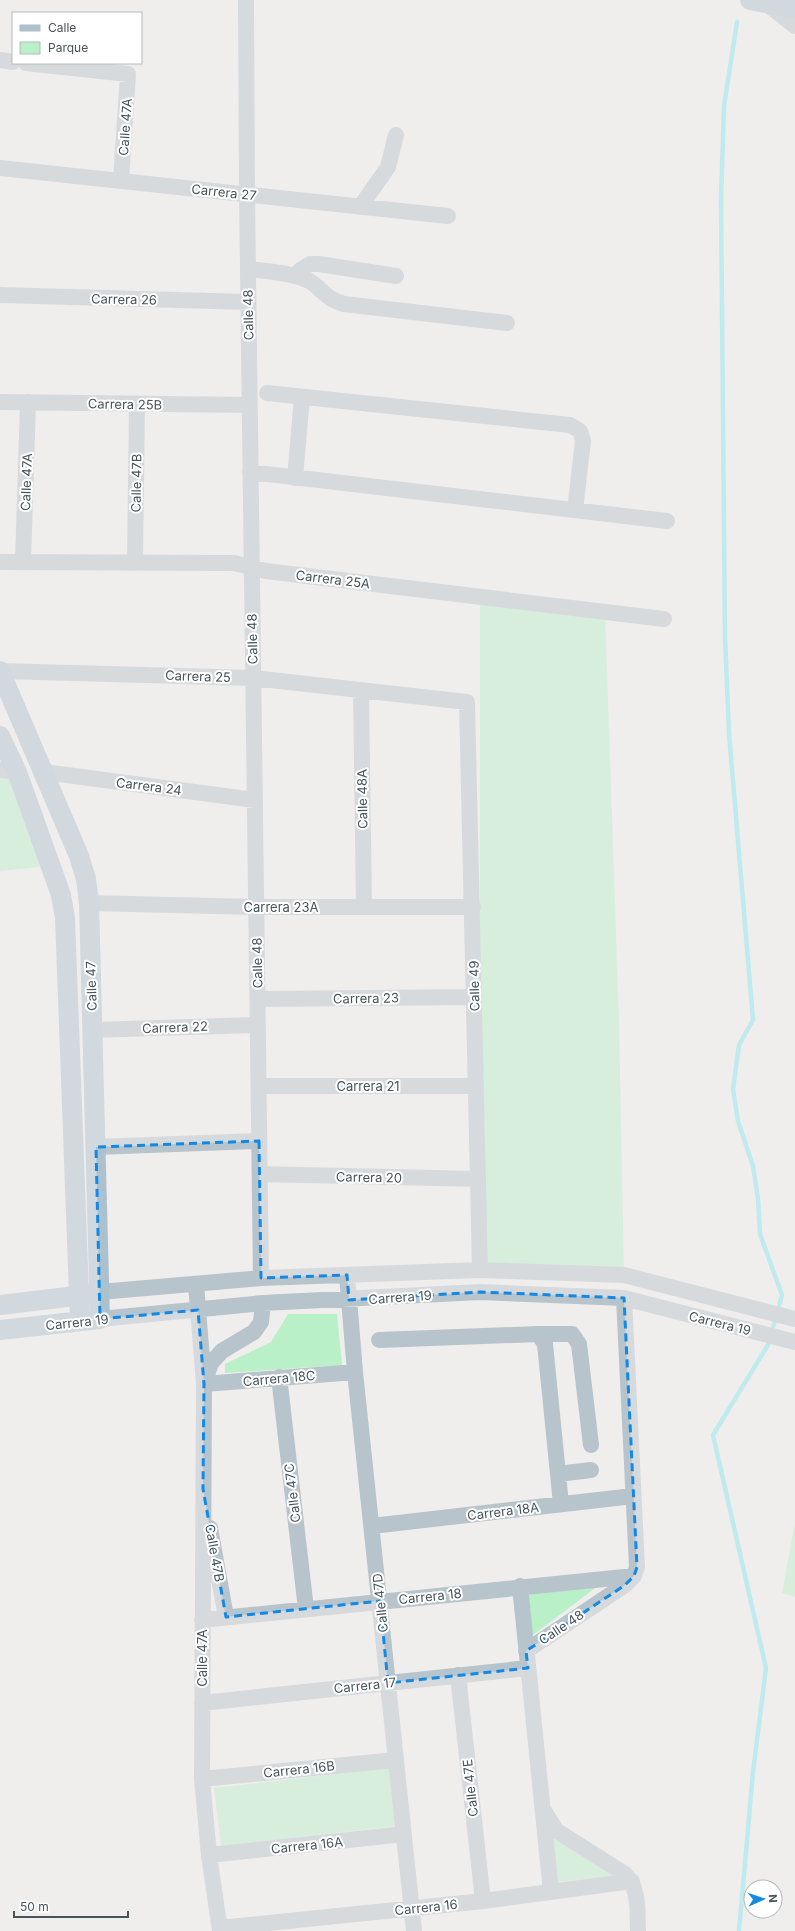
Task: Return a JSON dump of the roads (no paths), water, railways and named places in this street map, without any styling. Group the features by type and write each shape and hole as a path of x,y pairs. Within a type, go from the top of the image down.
{"main road":[{"path":"758,2 795,9"},
{"name":"Calle 47","path":"0,671 79,856 86,879 89,903 100,1319"},
{"name":"Calle 47","path":"0,736 8,771 61,895 64,918 70,1050 80,1321"},
{"path":"70,1050 93,1039"},
{"name":"Carrera 19","path":"0,1305 79,1296 100,1292"},
{"name":"Carrera 19","path":"0,1330 100,1319"}],"street":[{"name":"Calle 48","path":"246,0 249,405 261,1278"},
{"path":"758,2 795,26"},
{"path":"0,60 12,62"},
{"name":"Calle 47A","path":"35,64 128,74 121,180"},
{"path":"360,207 388,167 396,135"},
{"name":"Carrera 27","path":"0,168 448,216"},
{"path":"298,277 300,270 310,264 319,264 396,276"},
{"path":"248,270 298,277 310,282 330,299 344,304 507,323"},
{"name":"Carrera 26","path":"0,295 248,302"},
{"path":"267,393 570,425 580,431 582,441 575,510"},
{"path":"295,478 302,397"},
{"name":"Carrera 25B","path":"0,402 249,405"},
{"name":"Calle 47A","path":"23,562 28,402"},
{"name":"Calle 47B","path":"135,563 137,404"},
{"path":"250,472 667,521"},
{"name":"Carrera 25A","path":"0,562 234,563 266,570 664,619"},
{"name":"Carrera 25","path":"0,671 253,678 467,702"},
{"name":"Calle 48A","path":"361,690 364,907"},
{"name":"Calle 49","path":"467,702 473,907 480,1270"},
{"name":"Carrera 24","path":"44,772 255,800"},
{"name":"Carrera 23A","path":"89,903 256,908 473,907"},
{"name":"Carrera 23","path":"258,999 474,997"},
{"name":"Carrera 22","path":"93,1039 258,1025"},
{"name":"Carrera 21","path":"258,1086 476,1086"},
{"path":"96,1147 259,1141"},
{"name":"Carrera 20","path":"260,1174 478,1179"},
{"name":"Carrera 19","path":"100,1292 261,1278 480,1270 624,1275 795,1319"},
{"name":"Calle 47D","path":"347,1275 355,1372 414,1931"},
{"path":"196,1284 204,1384"},
{"name":"Carrera 19","path":"100,1319 263,1303 349,1300 480,1292 624,1298 795,1342"},
{"path":"624,1298 637,1567 634,1576"},
{"path":"204,1384 211,1363 222,1351 254,1332 261,1322 263,1303"},
{"path":"538,1334 545,1344 561,1504"},
{"path":"379,1340 572,1334 579,1344 591,1445"},
{"name":"Carrera 18C","path":"204,1384 355,1372"},
{"name":"Calle 47C","path":"279,1377 306,1609"},
{"name":"Calle 47A","path":"204,1384 202,1779 209,1855 220,1930"},
{"path":"558,1474 591,1470"},
{"name":"Calle 47B","path":"203,1490 226,1617"},
{"name":"Carrera 18A","path":"372,1526 634,1496"},
{"name":"Calle 48","path":"632,1881 625,1874 557,1831 543,1810 526,1651 625,1585 634,1576"},
{"name":"Carrera 18","path":"202,1620 520,1586 634,1576"},
{"path":"520,1586 526,1651"},
{"name":"Carrera 17","path":"202,1703 528,1668"},
{"name":"Calle 47E","path":"458,1675 483,1901"},
{"name":"Carrera 16B","path":"202,1779 396,1760"},
{"path":"543,1810 551,1892"},
{"name":"Carrera 16A","path":"209,1855 404,1834"},
{"path":"632,1881 636,1893 638,1931"},
{"name":"Carrera 16","path":"220,1930 483,1901 632,1881"}],"waterway":[{"path":"737,22 724,106 721,199 725,638 729,733 753,1020 739,1045 733,1089 738,1121 753,1166 758,1199 760,1234 782,1295 768,1345 713,1435 766,1668 753,1772 739,1931"}]}
